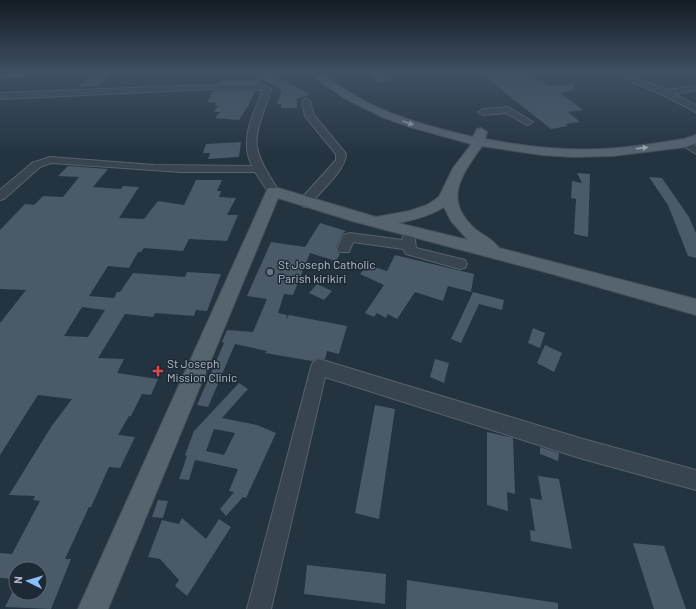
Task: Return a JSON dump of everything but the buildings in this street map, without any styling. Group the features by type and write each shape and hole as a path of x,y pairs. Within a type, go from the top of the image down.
{"main road":[{"path":"357,100 383,113 413,124 480,136 540,150 601,153 691,141"},
{"path":"378,100 465,133"},
{"path":"480,136 544,142 600,144 696,130"},
{"path":"460,168 458,157 465,133"},
{"path":"368,221 385,220 412,215 440,203 449,193 460,168 472,153 480,136"},
{"path":"93,609 273,191 304,203 368,221 409,238 503,254 696,307"},
{"path":"449,193 449,201 452,209 466,229 488,246 503,254"}],"street":[{"path":"263,100 252,133 251,149 259,168 273,191"},
{"path":"680,100 696,109"},
{"path":"304,203 338,166 341,160 341,154 310,116 306,101"},
{"path":"483,112 508,110 528,122"},
{"path":"691,141 696,151"},
{"path":"0,196 36,165 45,160 190,170 259,168"},
{"path":"344,249 348,238 350,237 409,238 411,251 460,264"},
{"path":"259,609 319,367 583,449 696,480"}],"place":[{"name":"St Joseph Catholic Parish kirikiri","path":"270,272"},
{"name":"St Joseph Mission Clinic","path":"158,371"}]}
